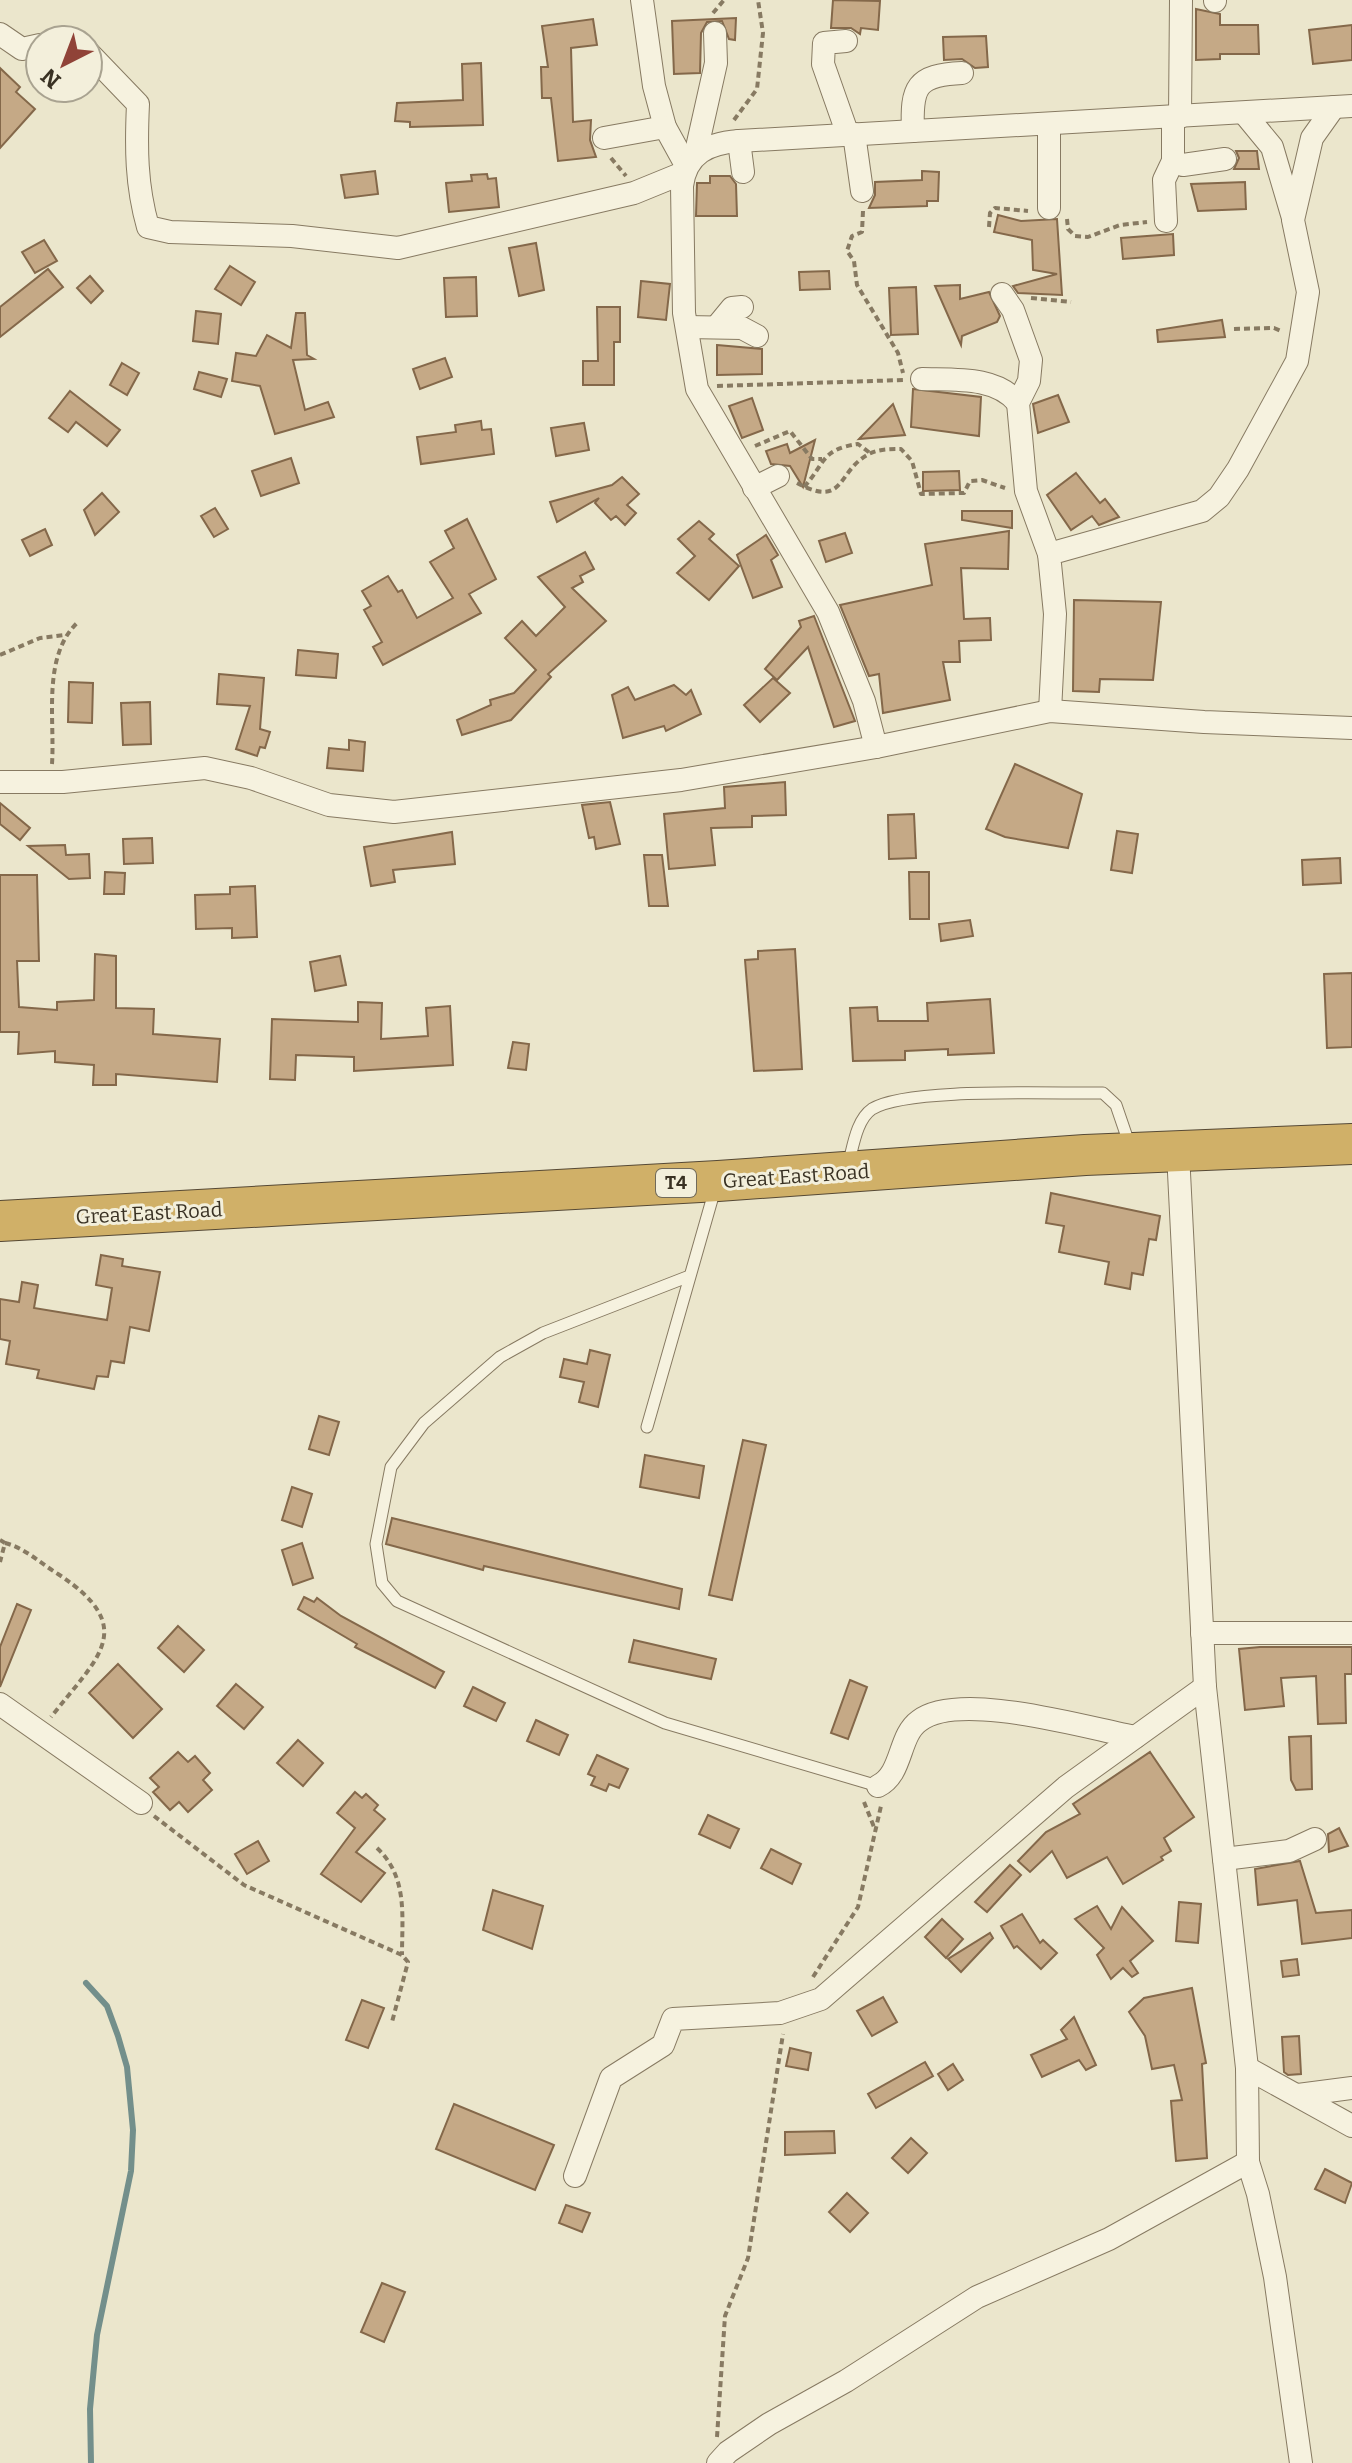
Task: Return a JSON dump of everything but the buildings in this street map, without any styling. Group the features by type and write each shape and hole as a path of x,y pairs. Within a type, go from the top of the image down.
{"highway":[{"name":"Great East Road","path":"0,1221 718,1181 1133,1154 1352,1144"}],"street":[{"path":"1166,221 1164,180 1173,161 1181,0"},
{"path":"641,3 654,86 665,127 689,164"},
{"path":"715,33 716,63 689,164 687,327 697,389 828,612 864,701 876,747"},
{"path":"0,34 24,49"},
{"path":"846,41 824,43 823,64 851,134 862,191"},
{"path":"104,69 138,104 136,153 139,195 148,227 170,232 292,236 398,248 634,193 730,141 1343,106"},
{"path":"913,131 912,102 921,82 934,74 962,73"},
{"path":"1293,220 1312,138 1343,106"},
{"path":"1049,554 1202,511 1219,497 1256,440 1291,374 1302,339 1308,292 1293,220 1272,147 1244,113"},
{"path":"1049,124 1049,208"},
{"path":"604,138 665,127"},
{"path":"730,141 743,172"},
{"path":"1173,161 1183,165 1225,159"},
{"path":"1008,302 1031,360 1029,381 1018,403"},
{"path":"718,325 732,308 742,307"},
{"path":"687,327 718,325 742,328 757,336"},
{"path":"922,379 985,383 1009,391 1018,403 1029,500 1049,554 1055,614 1050,711"},
{"path":"754,488 778,476"},
{"path":"0,782 50,782 205,768 251,778 329,805 394,812 681,780 876,747 1050,711 1213,723 1352,728"},
{"path":"1178,1153 1205,1687 1247,2068 1248,2162 1258,2194 1275,2277 1301,2463"},
{"path":"1202,1633 1352,1633"},
{"path":"575,2176 611,2078 663,2045 673,2019 772,2014 821,1999 1066,1787 1205,1687"},
{"path":"0,1704 141,1803"},
{"path":"883,1783 916,1722 935,1712 983,1707 1135,1737"},
{"path":"1224,1859 1289,1851 1315,1839"},
{"path":"1247,2068 1352,2126"},
{"path":"1298,2095 1352,2088"},
{"path":"718,2463 728,2452 769,2424 846,2381 977,2297 1109,2239 1248,2162"}],"lane":[{"path":"846,1173 860,1123 872,1110 915,1096 1103,1093 1116,1105 1133,1154"},
{"path":"647,1427 687,1277 718,1181"},
{"path":"687,1277 543,1333 511,1351 424,1423 391,1467 376,1544 382,1583 397,1601 665,1723 883,1783"}],"path":[{"path":"730,141 757,89 763,33 758,0"},
{"path":"604,138 609,155 622,168 634,193"},
{"path":"697,389 727,384 907,380 898,353 857,285 854,261 847,251 852,236 862,232 862,191"},
{"path":"989,227 990,213 995,208 1030,211 1049,208 1052,214 1067,217 1068,229 1075,236 1088,237 1120,225 1166,221"},
{"path":"1008,302 1027,299 1071,302"},
{"path":"1234,329 1274,328 1302,339"},
{"path":"733,453 759,447 790,431 812,459 822,459"},
{"path":"804,487 822,459 846,445 858,444 870,453"},
{"path":"778,476 821,493 834,491 870,453 901,449 912,461 921,494 964,493 970,481 982,480 1029,500"},
{"path":"50,782 53,681 64,635 77,623"},
{"path":"0,655 40,638 64,635"},
{"path":"0,1562 2,1542 18,1546 85,1592 103,1617 106,1637 96,1660 40,1732"},
{"path":"821,1999 807,1990 822,1960 858,1907 883,1783"},
{"path":"141,1803 167,1828 244,1885 402,1955 408,1962 392,2022"},
{"path":"377,1848 390,1860 402,1887 402,1955"},
{"path":"718,2463 725,2316 748,2258 785,2038 772,2014"}],"waterway":[{"path":"86,1983 107,2006 118,2036 127,2067 133,2130 131,2171 97,2335 90,2409 91,2463"}]}
